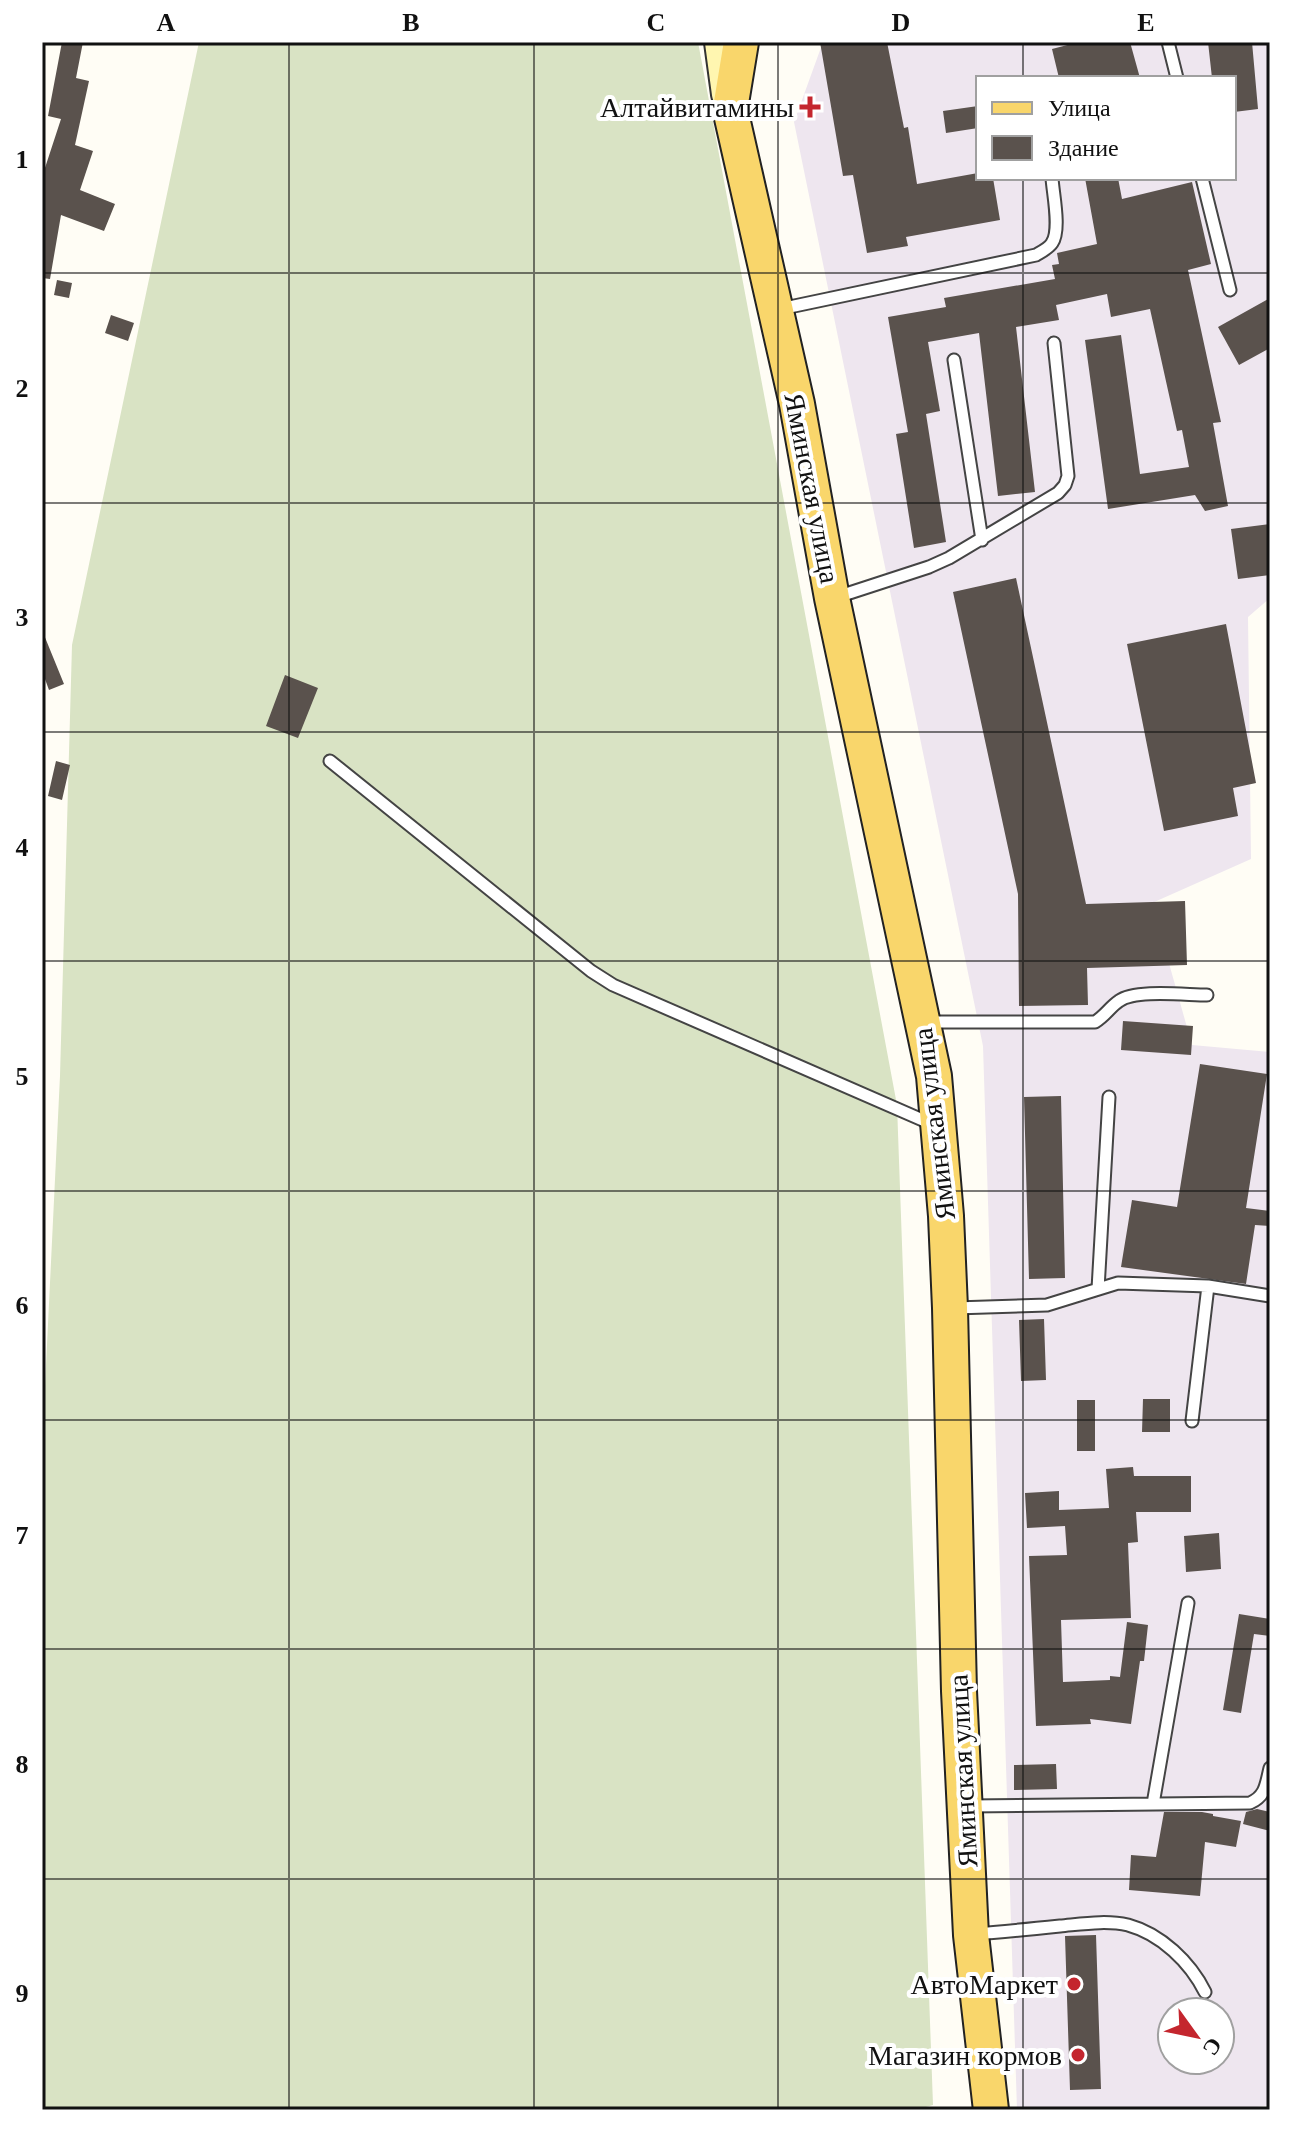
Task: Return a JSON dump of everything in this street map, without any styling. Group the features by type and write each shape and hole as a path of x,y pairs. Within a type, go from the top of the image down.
{"main road":[{"path":"721,42 730,109"},
{"path":"730,109 741,42"},
{"name":"Яминская улица","path":"730,109 797,404 832,598 934,1076 950,1308 959,1691 971,1935 991,2110"}],"lane":[{"path":"1168,42 1176,76"},
{"path":"776,310 1036,255 1051,244 1054,237 1052,180"},
{"path":"1202,180 1230,290"},
{"path":"832,598 929,567 982,540 1058,493 1065,485 1068,476 1054,343"},
{"path":"954,360 982,540"},
{"path":"330,761 591,971 613,985 938,1127"},
{"path":"923,1022 1095,1022 1120,1000 1128,997 1207,995"},
{"path":"1098,1289 1109,1097"},
{"path":"950,1308 1035,1307 1060,1303 1118,1283 1208,1286 1270,1296"},
{"path":"1192,1421 1208,1286"},
{"path":"1153,1804 1188,1603"},
{"path":"965,1807 1250,1803 1265,1792 1270,1768"},
{"path":"971,1935 1098,1923 1128,1926 1159,1941 1182,1959 1199,1979 1205,1992"}],"shaded area":[{"path":"823,42 1270,42 1270,598 1248,617 1251,859 1152,903 1192,1045 1270,1052 1270,2105 1237,2110 1017,2110 983,1046 794,122"}],"green space":[{"path":"199,42 698,42 897,1105 933,2105 915,2110 42,2110 42,1448 60,1076 72,645"}],"building":[{"path":"62,42 83,42 76,78 89,81 75,145 93,151 80,190 115,204 104,231 61,215 50,279 42,278 42,177 61,119 48,116"},
{"path":"820,42 887,42 904,128 908,127 917,184 976,173 976,180 993,180 1000,220 906,237 908,246 867,253 853,175 843,176"},
{"path":"1079,42 1130,42 1139,76 1059,76 1052,49"},
{"path":"1208,42 1252,42 1258,109 1236,112 1236,76 1212,76"},
{"path":"976,106 976,128 946,133 943,111"},
{"path":"1085,180 1118,180 1122,199 1192,182 1211,264 1188,270 1221,422 1213,423 1228,506 1205,511 1195,495 1108,509 1085,340 1121,335 1140,474 1189,467 1182,430 1177,431 1150,309 1111,317 1107,294 1056,305 1059,320 1016,327 1035,492 998,496 979,333 928,342 940,411 926,414 946,542 914,548 896,434 908,432 888,317 946,307 944,298 1055,279 1052,265 1059,264 1057,253 1097,244"},
{"path":"57,280 72,283 69,298 54,295"},
{"path":"1270,298 1270,348 1239,365 1218,327"},
{"path":"111,315 134,323 128,341 105,333"},
{"path":"1270,524 1270,575 1238,579 1231,529"},
{"path":"1016,578 1086,904 1185,901 1187,965 1087,968 1088,1005 1019,1006 1018,894 953,592"},
{"path":"1226,624 1256,783 1233,788 1238,816 1164,831 1127,644"},
{"path":"42,630 64,684 49,690 42,671"},
{"path":"285,675 318,688 298,738 266,726"},
{"path":"56,761 70,765 62,800 48,796"},
{"path":"1123,1021 1193,1026 1191,1055 1121,1050"},
{"path":"1200,1064 1267,1074 1246,1208 1270,1211 1270,1226 1255,1225 1246,1284 1121,1267 1132,1200 1177,1207"},
{"path":"1061,1096 1065,1278 1029,1279 1024,1097"},
{"path":"1044,1319 1046,1380 1021,1381 1019,1320"},
{"path":"1143,1399 1170,1399 1170,1432 1142,1432"},
{"path":"1077,1400 1095,1400 1095,1451 1077,1451"},
{"path":"1133,1467 1134,1476 1191,1476 1191,1512 1136,1512 1138,1542 1128,1543 1131,1618 1061,1620 1063,1682 1120,1677 1127,1622 1148,1625 1131,1724 1090,1719 1091,1724 1036,1726 1029,1556 1067,1555 1065,1526 1027,1528 1025,1493 1059,1491 1059,1510 1109,1508 1106,1469"},
{"path":"1219,1533 1221,1569 1186,1572 1184,1536"},
{"path":"1239,1614 1270,1619 1270,1636 1254,1634 1241,1713 1223,1710"},
{"path":"1056,1764 1057,1789 1014,1790 1014,1765"},
{"path":"1257,1809 1270,1812 1270,1831 1243,1824 1246,1812"},
{"path":"1164,1812 1202,1812 1241,1821 1236,1847 1205,1842 1200,1896 1129,1890 1131,1855 1156,1857"},
{"path":"1096,1935 1101,2089 1070,2090 1065,1936"}],"place":[{"name":"Алтайвитамины","path":"810,107"},
{"name":"АвтоМаркет","path":"1074,1984"},
{"name":"Магазин кормов","path":"1078,2055"}]}
